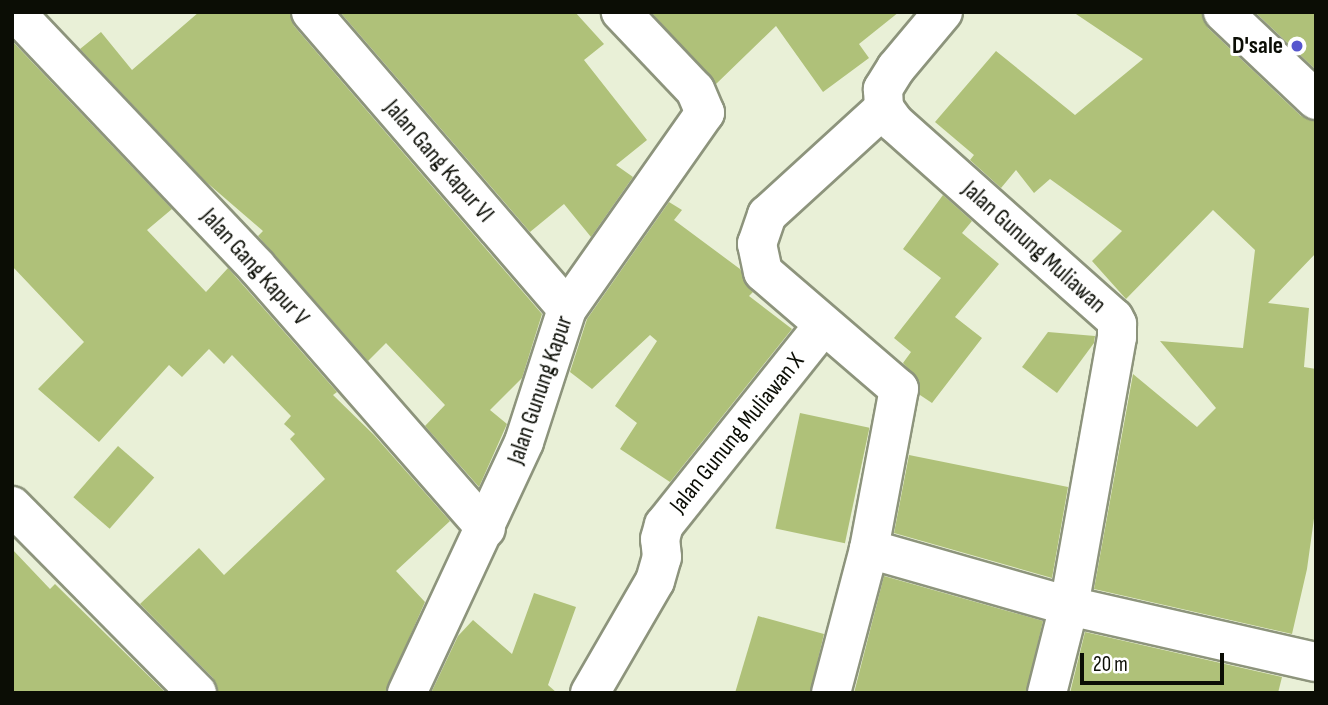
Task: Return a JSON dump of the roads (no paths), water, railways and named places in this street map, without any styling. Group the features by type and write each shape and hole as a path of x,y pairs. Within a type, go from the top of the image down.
{"street":[{"name":"Jalan Gang Kapur V","path":"15,12 256,266 486,529"},
{"name":"Jalan Gang Kapur VI","path":"310,12 567,309"},
{"name":"Jalan Gunung Kapur","path":"407,693 486,529 524,442 567,309 705,113 695,90 621,12"},
{"path":"831,693 869,549 899,389 763,272 757,244 767,215 884,108 883,89 896,68 943,12"},
{"path":"1223,12 1316,100"},
{"name":"Jalan Gunung Muliawan","path":"884,108 895,122 1114,318 1117,324 1115,350 1069,606 1048,693"},
{"name":"Jalan Gunung Muliawan X","path":"590,693 654,581 662,557 660,540 664,525 823,326"},
{"path":"12,506 197,693"},
{"path":"869,549 1069,606 1316,662"}],"place":[{"name":"D'sale","path":"1297,46"}]}
